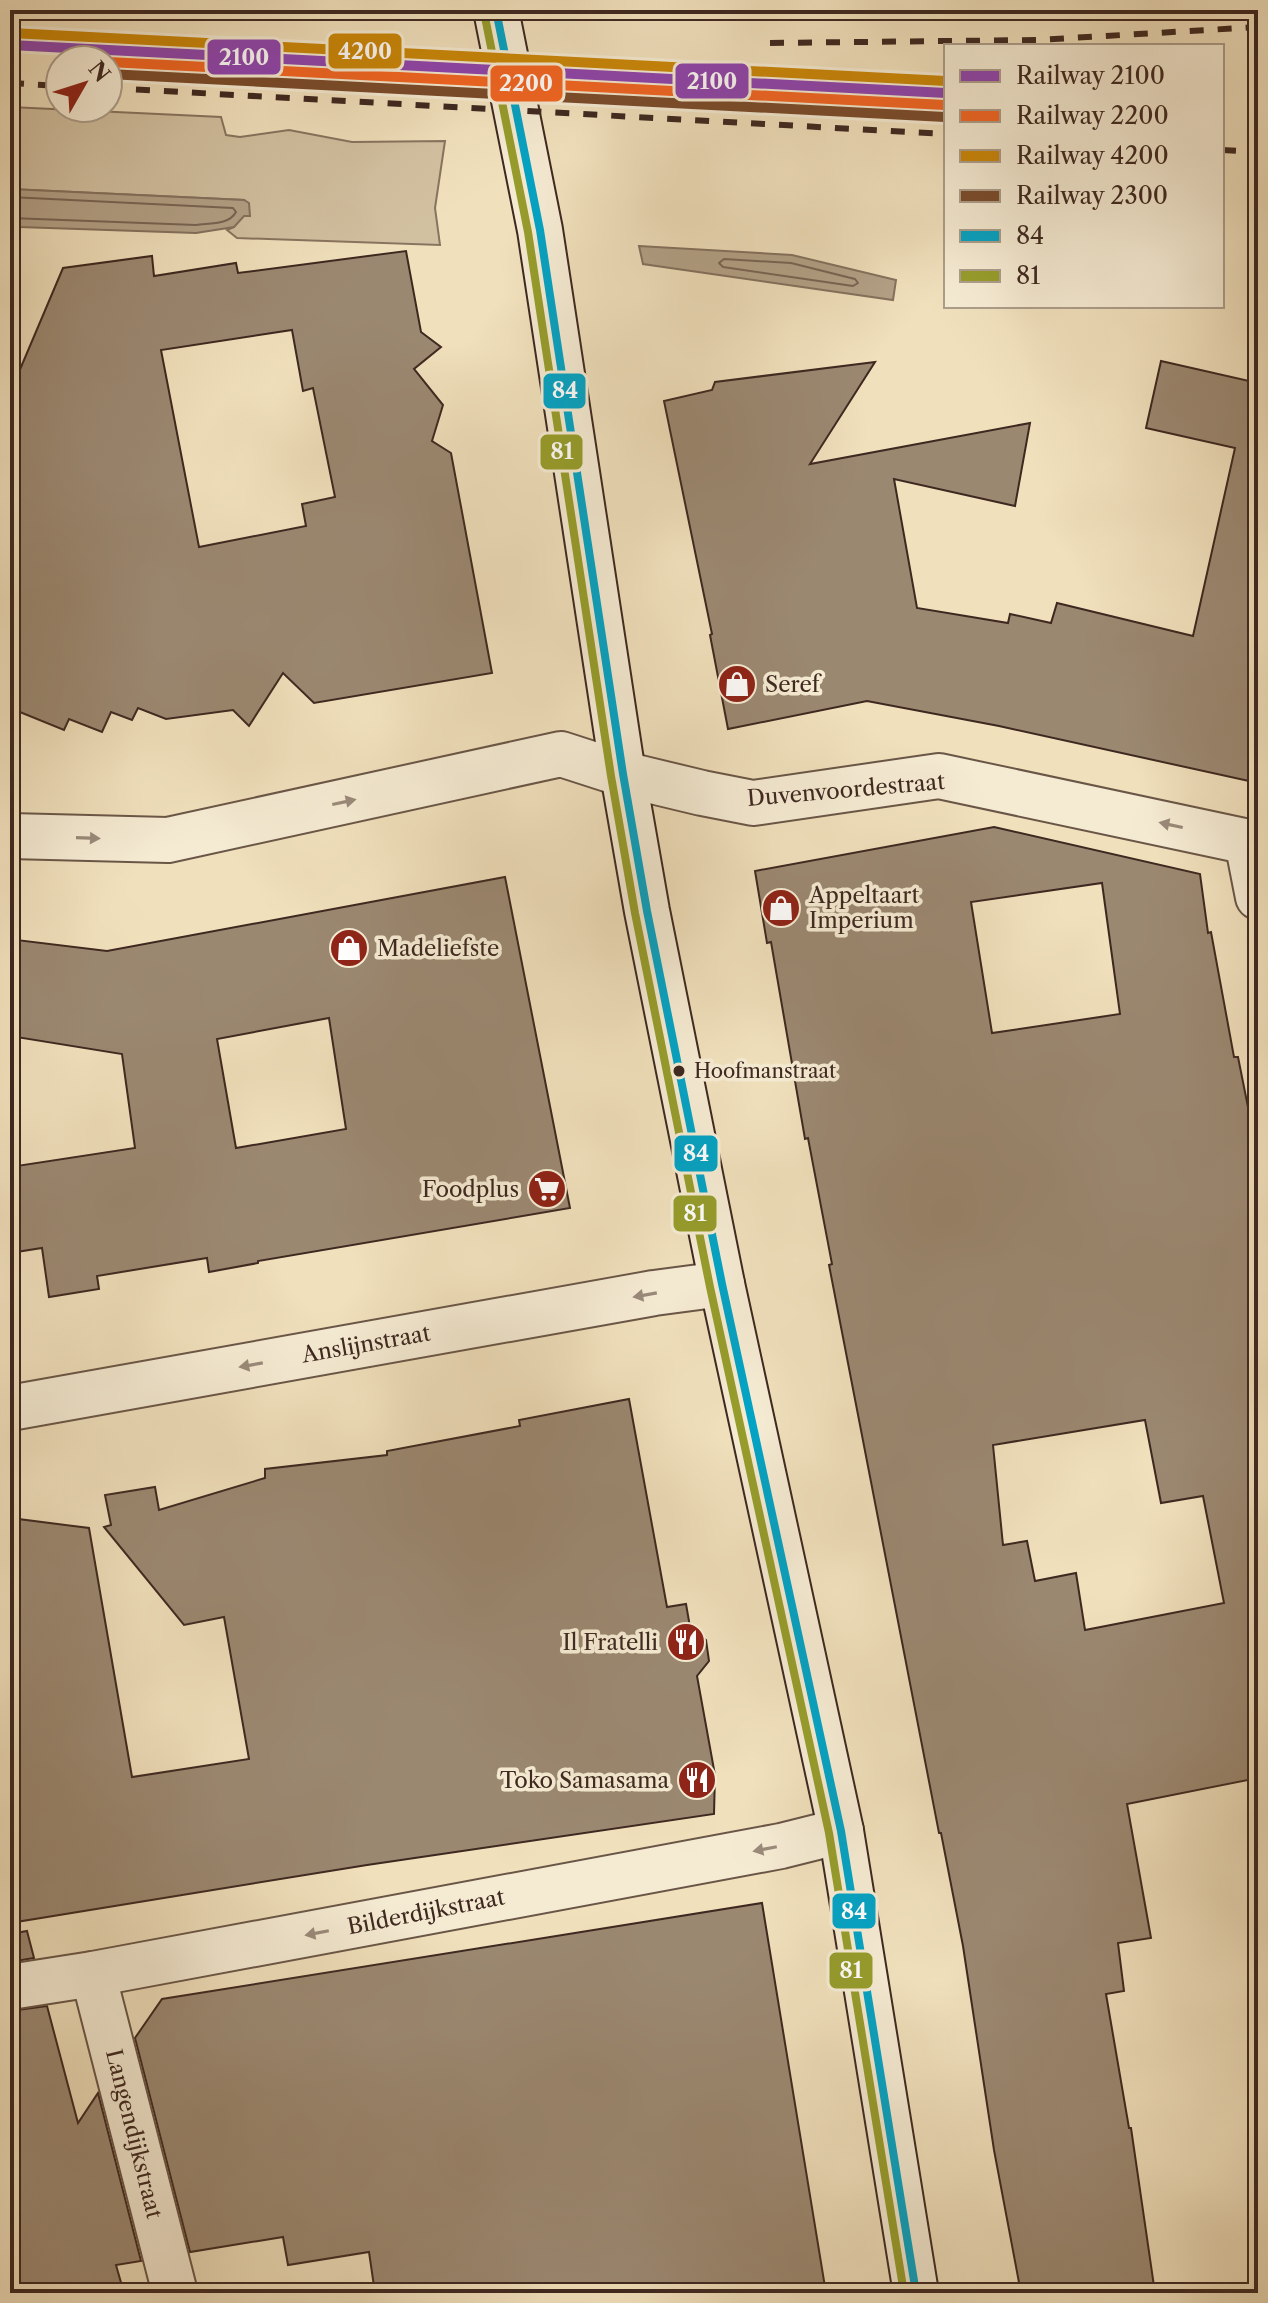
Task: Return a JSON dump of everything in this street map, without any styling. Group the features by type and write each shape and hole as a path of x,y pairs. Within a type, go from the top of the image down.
{"street":[{"path":"496,10 540,230 623,774 647,911 722,1284 841,1831 916,2293"},
{"path":"10,836 168,840 561,754 623,774"},
{"name":"Duvenvoordestraat","path":"623,774 753,803 939,776 1253,842"},
{"path":"1253,842 1258,897"},
{"name":"Anslijnstraat","path":"10,1408 654,1293 722,1284"},
{"name":"Bilderdijkstraat","path":"10,1987 749,1852 841,1831"},
{"name":"Langendijkstraat","path":"93,1974 175,2293"}],"shaded area":[{"path":"10,107 44,109 44,124 124,124 124,112 221,117 226,135 240,137 289,130 352,142 445,141 435,208 440,245 237,238 227,230 234,227 244,200 10,189"}],"water":[{"path":"10,189 244,200 249,203 250,216 244,216 234,227 196,233 10,226"},
{"path":"639,246 792,255 896,280 893,300 643,264"}],"building":[{"path":"406,251 421,332 441,347 414,369 443,405 432,441 451,453 492,673 314,703 283,673 249,726 233,710 166,719 138,708 132,720 111,712 102,732 69,719 64,730 10,708 10,393 63,268 152,256 154,276 236,263 238,273","holes":["292,330 303,391 313,388 335,497 302,504 306,526 199,547 161,350"]},
{"path":"1161,361 1258,383 1258,783 999,726 867,701 728,729 712,634 664,401 712,390 715,382 875,362 810,464 1030,423 1015,506 894,479 917,608 1008,623 1010,614 1051,623 1057,603 1193,636 1235,448 1146,428"},
{"path":"994,827 1200,874 1208,933 1211,932 1234,1057 1238,1057 1258,1157 1258,1778 1127,1804 1151,1938 1118,1943 1124,1991 1106,1994 1131,2128 1155,2293 1021,2293 994,2150 963,1946 755,871","holes":["1102,883 1120,1014 992,1033 971,902","1145,1420 1161,1503 1203,1496 1224,1603 1085,1630 1076,1573 1035,1581 1027,1541 1003,1545 993,1445"]},
{"path":"505,877 570,1208 209,1272 207,1258 97,1276 99,1289 49,1297 42,1248 10,1253 10,1167 135,1148 122,1054 10,1036 10,950 15,951 17,940 107,951","holes":["329,1018 346,1129 236,1148 217,1039"]},
{"path":"629,1399 667,1607 686,1604 690,1627 706,1640 709,1661 697,1676 715,1775 714,1814 367,1865 10,1923 10,1518 89,1528 132,1777 249,1759 224,1617 184,1625 104,1527 111,1525 105,1495 155,1487 159,1510 265,1478 265,1469 387,1455 387,1451 520,1426 519,1420"},
{"path":"762,1903 826,2293 375,2293 369,2252 288,2265 283,2237 190,2252 135,2038 162,1999"},
{"path":"27,1931 34,1958 10,1962 10,1934"},
{"path":"47,2006 78,2123 98,2093 141,2261 116,2265 124,2293 10,2293 10,2011"}],"railway":[{"path":"770,43 1037,40 1258,27"},
{"path":"10,83 44,85"},
{"path":"124,89 944,134"},
{"path":"1224,150 1258,152"}],"rail line":[{"name":"4200","path":"11,33 944,81"},
{"name":"2100","path":"10,45 944,93"},
{"name":"2200","path":"124,63 944,105"},
{"name":"2300","path":"124,75 944,117"}],"transit line":[{"name":"84","path":"496,10 540,230 623,774 647,911 722,1284 841,1831 916,2293"},
{"name":"81","path":"484,12 528,232 611,776 635,913 710,1287 829,1833 904,2293"}],"place":[{"name":"Seref","path":"737,684"},
{"name":"Appeltaart Imperium","path":"781,908"},
{"name":"Madeliefste","path":"349,948"},
{"name":"Hoofmanstraat","path":"679,1071"},
{"name":"Foodplus","path":"547,1189"},
{"name":"Il Fratelli","path":"686,1642"},
{"name":"Toko Samasama","path":"697,1780"}]}
